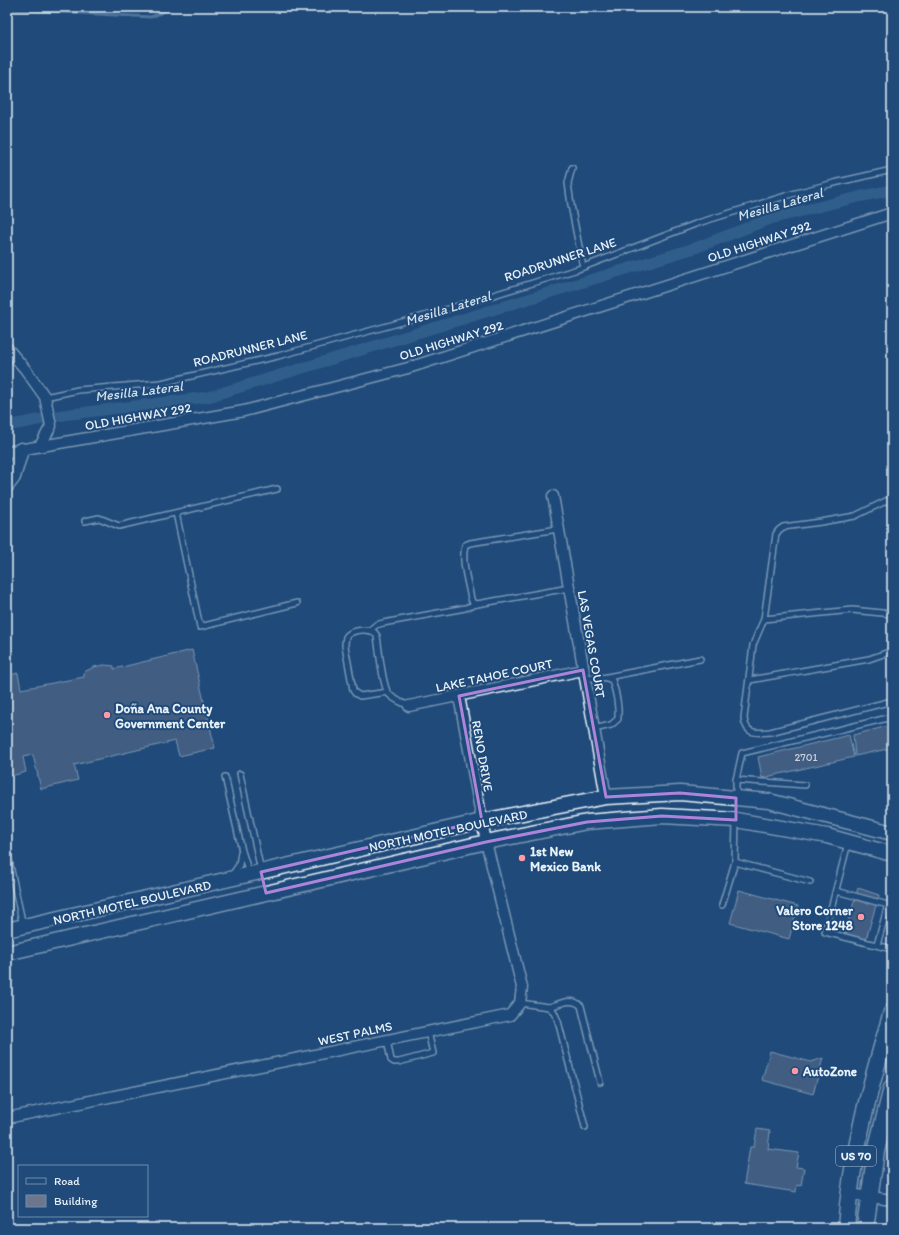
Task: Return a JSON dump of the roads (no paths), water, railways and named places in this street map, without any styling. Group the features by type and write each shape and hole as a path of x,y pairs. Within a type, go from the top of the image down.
{"main road":[{"path":"7,485 13,477 14,451"},
{"name":"NORTH MOTEL BOULEVARD","path":"7,929 228,880 482,821 606,797 680,793 769,802 892,833"},
{"path":"736,798 736,820"},
{"name":"NORTH MOTEL BOULEVARD","path":"9,952 486,842 595,822 662,816 736,820 827,836 892,854"},
{"path":"256,873 260,894"},
{"path":"23,926 28,948"},
{"path":"7,929 9,952"},
{"name":"US 70","path":"846,1228 849,1194 860,1128 892,1012"},
{"path":"874,1076 892,1081"},
{"name":"US 70","path":"865,1228 876,1151 892,1088"}],"street":[{"name":"OLD HIGHWAY 292","path":"14,451 244,411 408,368 892,213"},
{"path":"7,348 25,369 46,401 51,426 40,446"},
{"name":"LAS VEGAS COURT","path":"553,496 606,797"},
{"name":"LAKE TAHOE COURT","path":"409,706 584,674"},
{"name":"RENO DRIVE","path":"459,696 482,821"},
{"path":"482,821 522,987 520,1003"},
{"name":"WEST PALMS","path":"7,1118 510,1015 520,1003"},
{"path":"849,1194 892,1200"}],"lane":[{"path":"572,168 568,183 583,267"},
{"name":"ROADRUNNER LANE","path":"46,401 78,390 160,383 278,356 434,313 583,267 698,223 792,194 892,170"},
{"path":"85,521 99,518 119,526 277,489"},
{"path":"892,498 855,516 783,527 776,534 764,619 753,645 750,680 744,718 747,728 752,732 770,732 892,701"},
{"path":"176,513 195,597 200,627 297,603"},
{"path":"477,604 473,603 471,598 463,552 465,545 558,529"},
{"path":"388,692 360,696 353,690 345,646 345,641 350,633 370,630 376,625 383,623 465,608 477,604 569,588"},
{"path":"764,619 852,610 892,614"},
{"path":"370,630 377,636 385,684 388,692 391,696 409,706"},
{"path":"750,680 869,659 892,652"},
{"path":"584,674 607,677 700,659"},
{"path":"594,729 611,725 618,719 614,685 612,680 607,677"},
{"path":"736,798 736,780 742,753 892,717"},
{"path":"240,774 256,873"},
{"path":"225,777 242,851 256,873"},
{"path":"736,780 805,786"},
{"path":"722,905 735,862 736,820"},
{"path":"848,842 825,932 892,949"},
{"path":"7,851 23,926"},
{"path":"228,880 235,873 239,865 242,851"},
{"path":"735,862 810,882"},
{"path":"836,891 888,905 877,945"},
{"path":"520,1003 549,1007 571,1001 576,1002 581,1006 600,1082"},
{"path":"549,1007 554,1012 558,1021 585,1127"},
{"path":"387,1040 391,1060 394,1062 399,1062 433,1053 428,1032"}],"waterway":[{"path":"7,9 151,17 174,7"},
{"name":"Mesilla Lateral","path":"7,426 63,415 208,397 695,248 770,219 892,190"}],"place":[{"name":"Doña Ana County Government Center","path":"107,715"},
{"name":"1st New Mexico Bank","path":"522,858"},
{"name":"Valero Corner Store 1248","path":"861,917"},
{"name":"AutoZone","path":"795,1071"}]}
